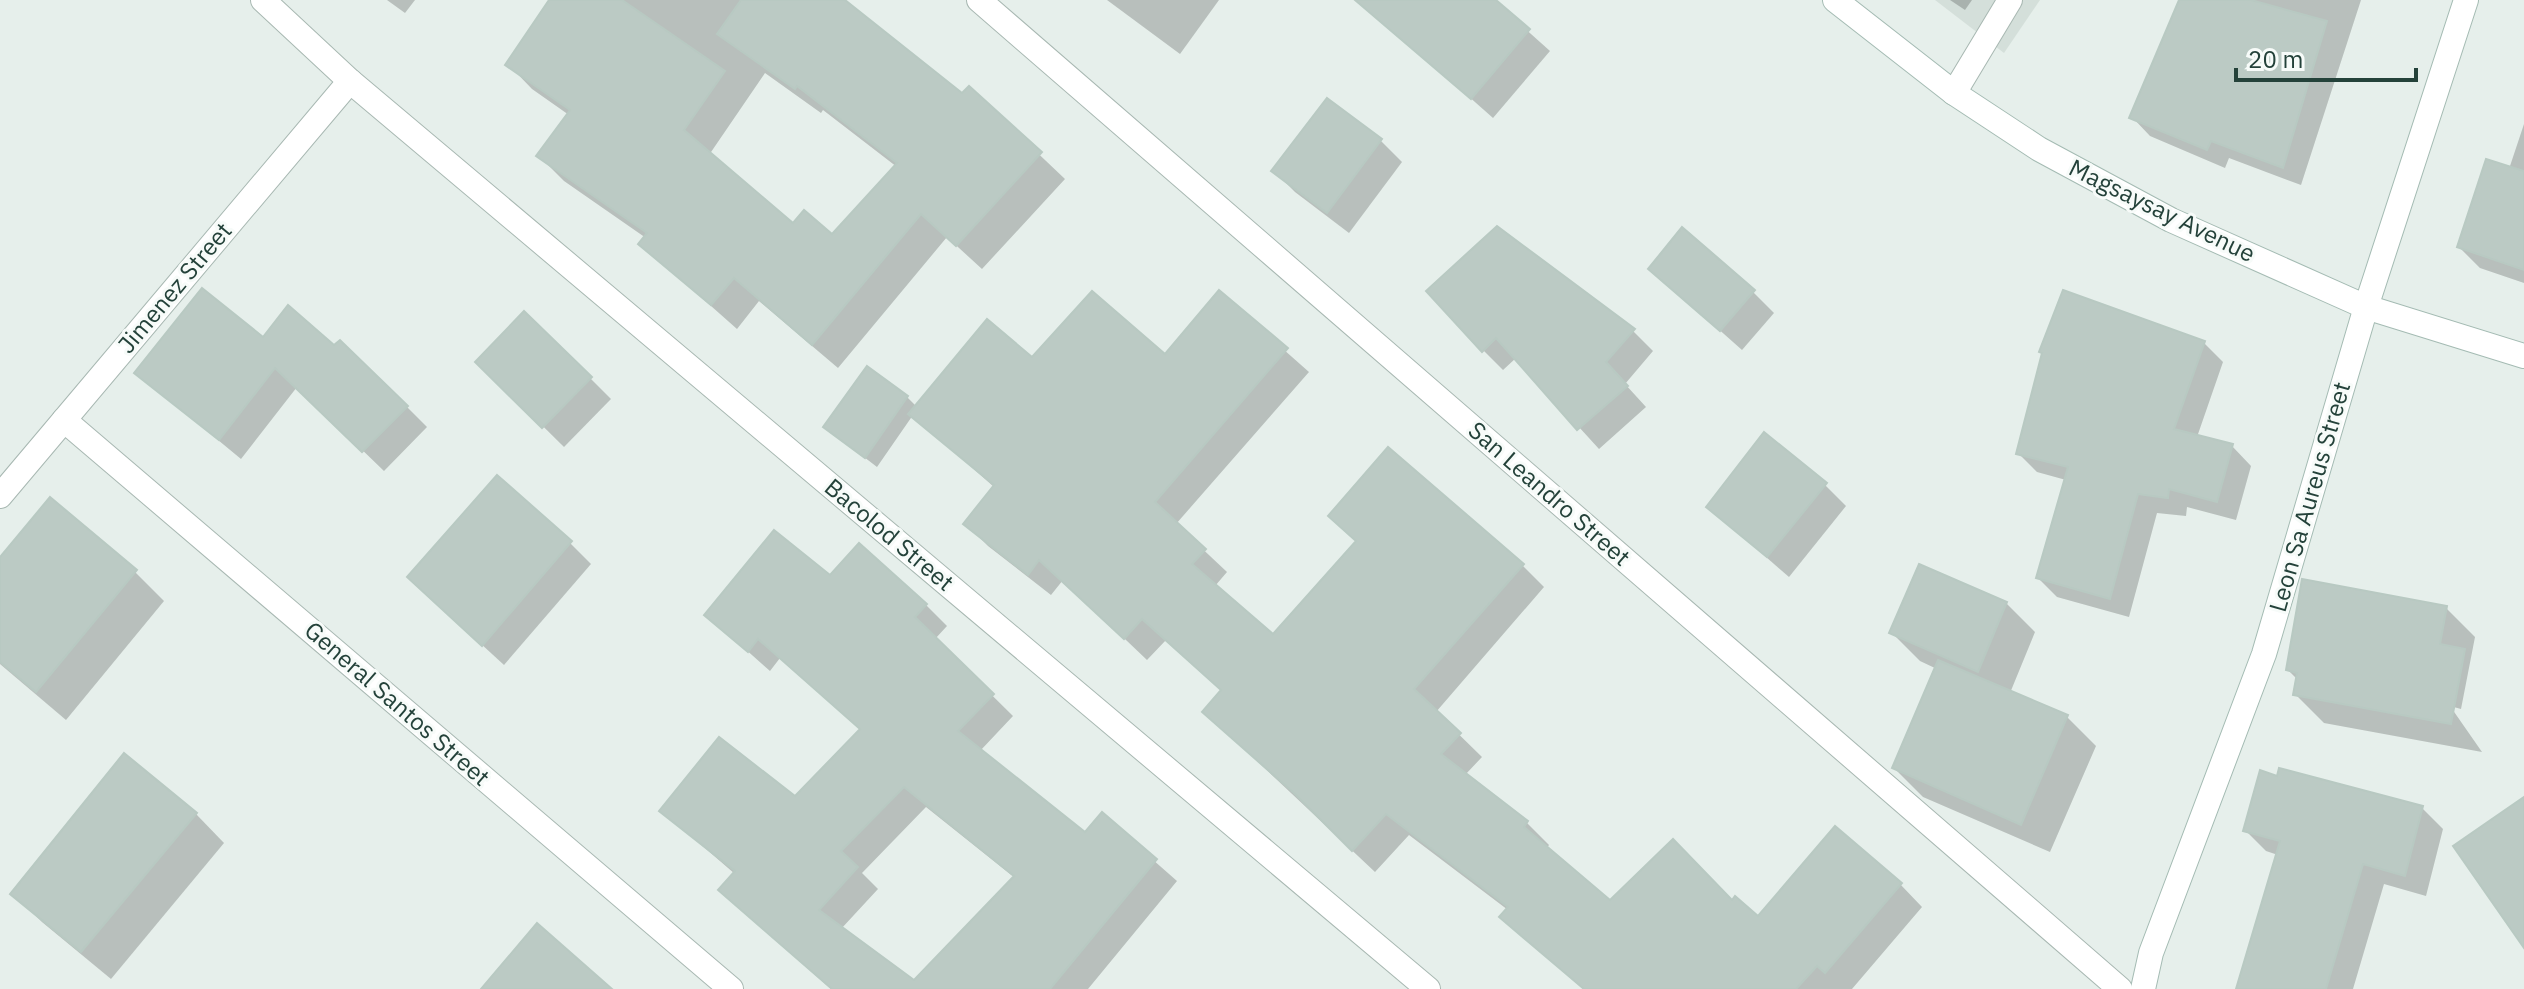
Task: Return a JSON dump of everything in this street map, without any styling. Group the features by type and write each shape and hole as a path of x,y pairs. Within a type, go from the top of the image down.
{"street":[{"name":"Bacolod Street","path":"263,0 350,81 1428,989"},
{"name":"San Leandro Street","path":"979,0 2120,989"},
{"name":"Magsaysay Avenue","path":"1835,0 1954,93 2039,149 2171,220 2366,307 2524,356"},
{"path":"1954,93 2010,0"},
{"name":"Leon Sa Aureus Street","path":"2143,989 2151,953 2264,654 2366,307 2466,0"},
{"name":"Jimenez Street","path":"0,496 350,81"},
{"name":"General Santos Street","path":"64,420 731,989"}],"shaded area":[{"path":"1935,0 2040,0 2004,53"}],"building":[{"path":"549,0 622,0 725,71 684,130 793,223 804,210 832,234 897,163 797,86 795,89 717,34 741,0 845,0 962,93 969,86 1042,152 956,246 921,214 812,345 734,278 711,305 638,244 647,233 536,156 570,110 505,65"},
{"path":"1355,0 1496,0 1530,29 1471,99"},
{"path":"2179,0 2251,0 2327,21 2283,168 2211,141 2207,150 2129,118"},
{"path":"1327,98 1382,139 1327,213 1271,171"},
{"path":"2486,159 2524,171 2524,270 2457,247"},
{"path":"1497,226 1635,329 1606,362 1628,386 1577,430 1496,338 1482,352 1426,291"},
{"path":"1682,227 1755,290 1720,331 1648,269"},
{"path":"202,288 263,337 288,305 334,345 340,340 408,406 362,452 275,368 219,440 134,373"},
{"path":"1219,290 1288,348 1155,502 1206,549 1192,564 1273,634 1356,541 1328,516 1388,447 1524,564 1414,689 1461,733 1441,754 1528,821 1524,827 1610,900 1673,839 1732,900 1735,896 1758,916 1835,826 1902,883 1825,973 1817,966 1796,989 1584,989 1499,917 1508,907 1386,814 1352,851 1294,793 1202,712 1221,690 1142,619 1124,639 1039,560 1028,575 963,524 994,485 908,414 987,319 1032,357 1092,291 1165,354"},
{"path":"2063,290 2205,341 2174,429 2233,444 2217,502 2169,489 2168,498 2138,494 2110,599 2036,578 2068,467 2016,454 2042,353 2039,352"},
{"path":"524,311 592,377 542,428 475,362"},
{"path":"867,366 908,396 865,458 823,427"},
{"path":"1764,432 1827,483 1767,557 1706,507"},
{"path":"497,475 572,541 482,646 407,577"},
{"path":"50,497 137,570 36,692 0,662 0,557"},
{"path":"774,530 830,575 859,543 927,604 915,617 994,694 958,731 1085,832 1102,812 1157,859 1050,989 832,989 718,890 735,871 659,811 719,737 795,796 860,729 758,639 748,652 704,615","holes":["904,787 1014,876 914,980 819,910 858,867 841,851"]},
{"path":"1919,564 2007,602 1978,672 1889,633"},
{"path":"2302,579 2447,606 2440,644 2465,649 2451,724 2293,695 2297,673 2286,670"},
{"path":"1938,660 2068,715 2021,825 1892,768"},
{"path":"124,753 197,813 81,952 10,894"},
{"path":"2279,768 2423,806 2405,876 2363,864 2326,989 2236,989 2280,841 2243,831 2260,770 2277,776"},
{"path":"2524,797 2524,948 2453,846"},
{"path":"537,923 612,989 481,989"}]}
